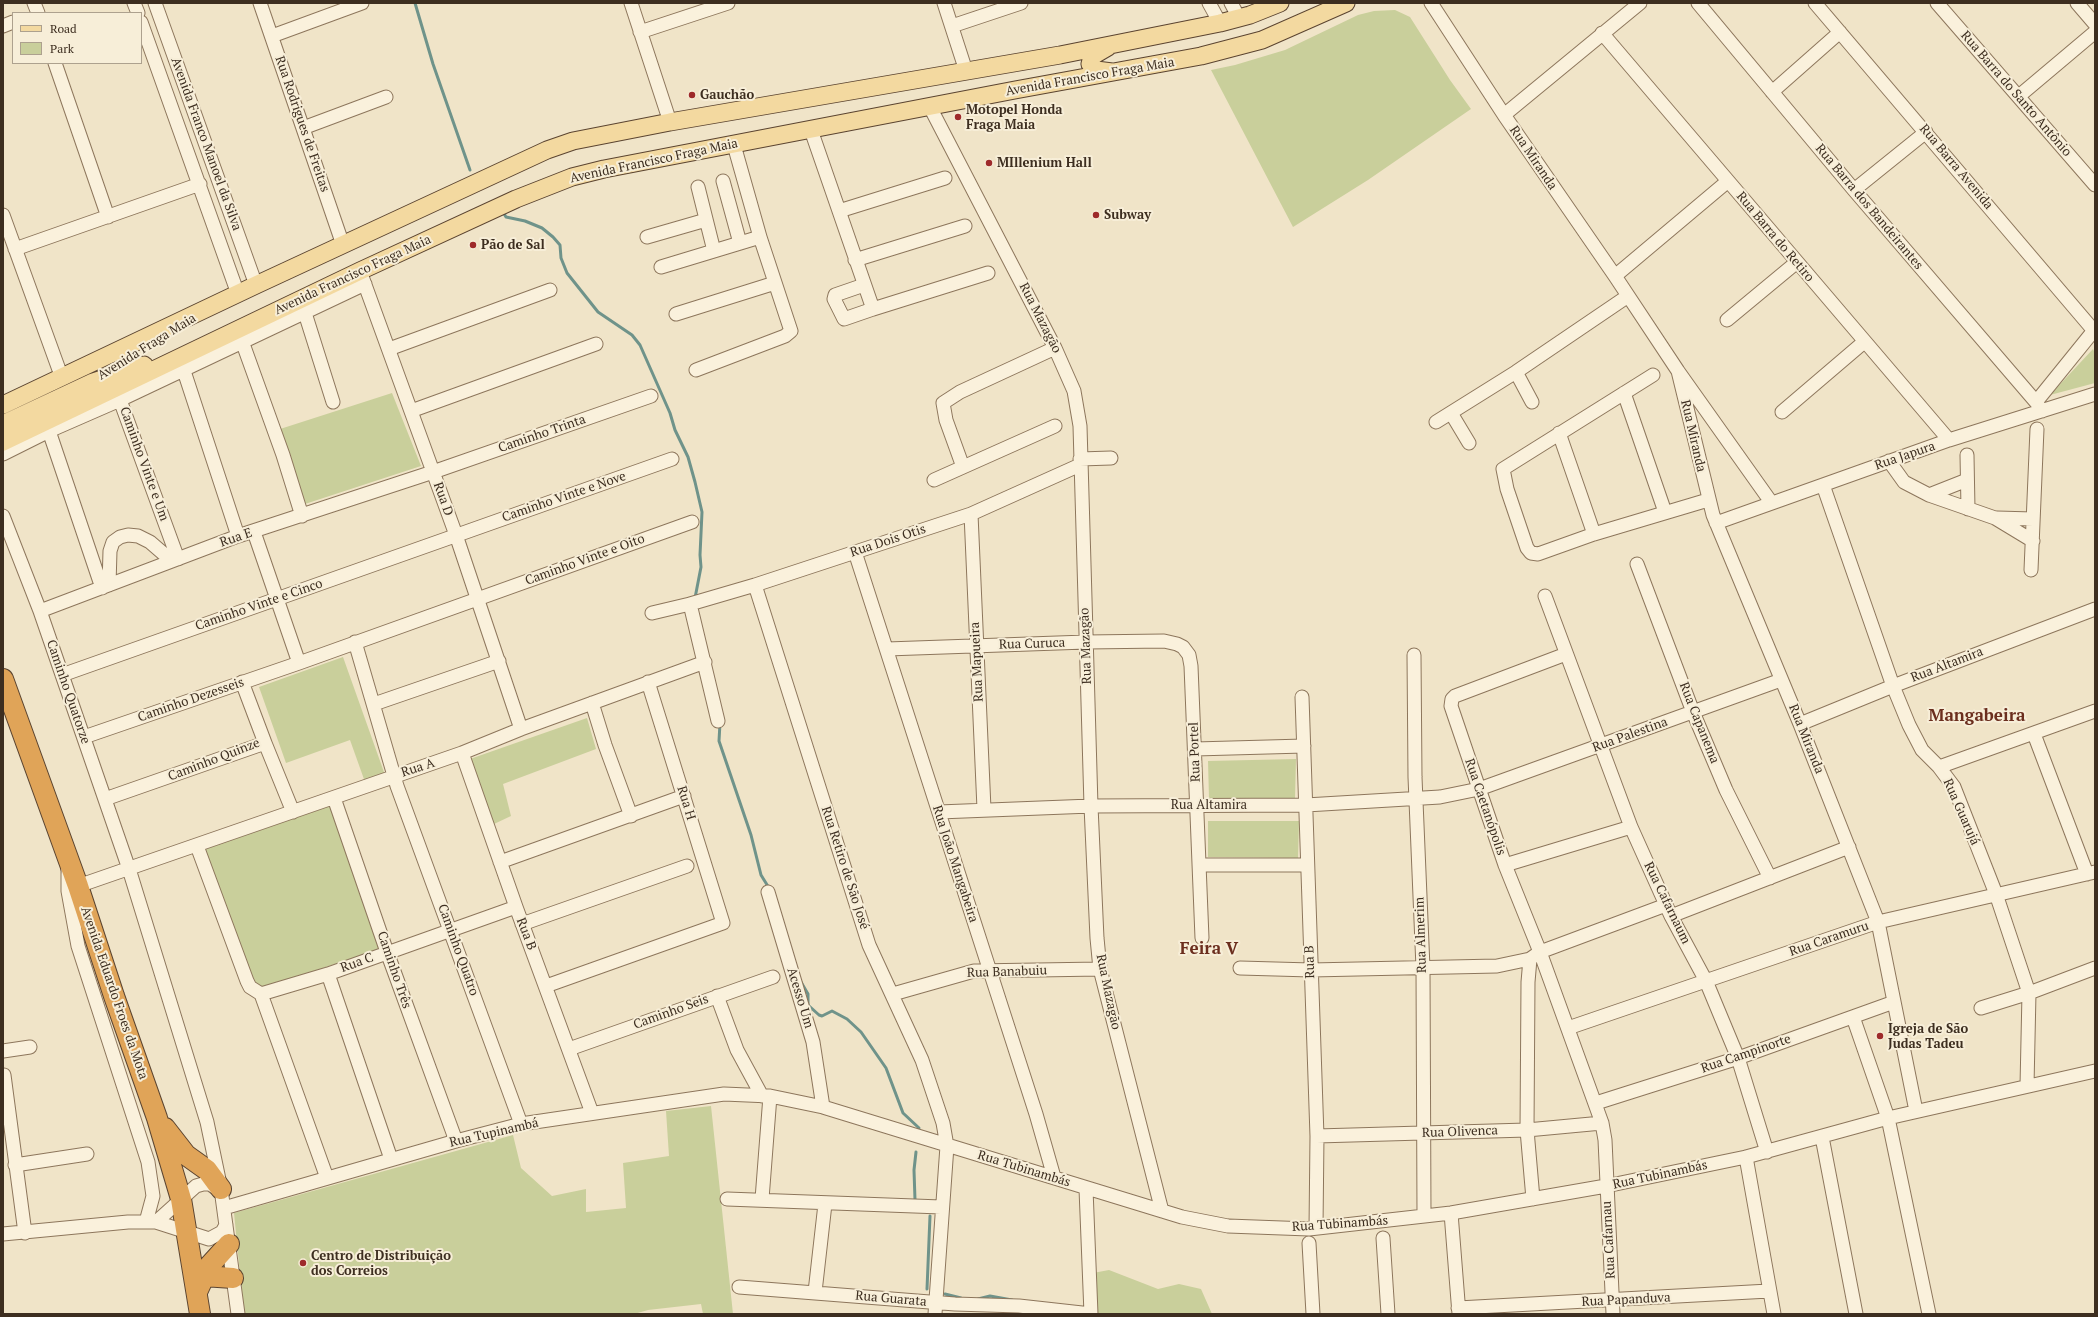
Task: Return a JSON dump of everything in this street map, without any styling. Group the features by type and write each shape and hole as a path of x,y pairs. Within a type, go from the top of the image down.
{"highway":[{"name":"Avenida Eduardo Froes da Mota","path":"3,679 68,857 114,996 157,1118 180,1199 200,1284 200,1314"},
{"path":"157,1118 186,1155 207,1170 222,1191"},
{"path":"200,1284 218,1254 227,1234"},
{"path":"200,1284 233,1278"}],"main road":[{"name":"Avenida Francisco Fraga Maia","path":"3,405 201,313 256,285 547,150 573,141 670,122 1060,55 1220,23 1239,18 1280,3"},
{"name":"Avenida Francisco Fraga Maia","path":"3,442 207,345 362,278 516,199 572,177 604,169 1233,49 1288,30 1346,3"},
{"path":"1114,44 1096,54 1092,58 1090,64 1100,71 1118,72"},
{"path":"1060,55 1074,58 1086,64 1088,68 1087,72 1075,79"},
{"name":"Avenida Fraga Maia","path":"88,384 201,313"},
{"name":"Avenida Fraga Maia","path":"88,384 207,345"},
{"path":"3,424 88,384"}],"street":[{"name":"Avenida Franco Manoel da Silva","path":"155,3 256,285"},
{"name":"Rua Rodrigues de Freitas","path":"260,3 343,245"},
{"path":"272,36 362,3"},
{"path":"631,3 670,122"},
{"path":"640,32 728,3"},
{"path":"944,3 966,71"},
{"path":"952,26 1021,3"},
{"path":"1209,3 1220,23"},
{"path":"1231,3 1239,18"},
{"name":"Rua Miranda","path":"1431,3 1504,115 1615,276 1678,371 1771,502"},
{"path":"1504,115 1640,3"},
{"name":"Rua Barra dos Bandeirantes","path":"1698,3 1854,190 2039,406"},
{"name":"Rua Barra Avenida","path":"1815,3 2095,330"},
{"name":"Rua Barra do Santo Antônio","path":"1937,3 2095,185"},
{"path":"2077,3 2095,24"},
{"name":"Avenida Franco Manoel da Silva","path":"142,25 238,294"},
{"path":"1772,92 1840,32"},
{"path":"2018,96 2095,32"},
{"name":"Rua Barra do Retiro","path":"1602,33 1949,440"},
{"path":"55,64 108,217"},
{"path":"303,128 386,97"},
{"name":"Rua Mazagão","path":"930,107 1055,348 1074,391 1083,427 1080,462 1091,806 1100,969 1162,1211"},
{"path":"811,130 873,309"},
{"path":"1854,190 1926,132"},
{"path":"696,370 790,334 792,329 774,283 734,145"},
{"path":"839,212 945,178"},
{"path":"724,181 740,243"},
{"path":"1615,276 1728,181"},
{"path":"15,249 200,184"},
{"path":"698,186 714,251"},
{"path":"3,214 62,378"},
{"path":"647,237 706,220"},
{"path":"855,260 965,226"},
{"path":"661,267 760,237"},
{"path":"1727,320 1796,262"},
{"path":"864,285 835,295 834,299 844,319 988,273"},
{"path":"120,400 184,371 242,341 305,313 362,278"},
{"name":"Rua D","path":"362,278 456,535 521,729"},
{"path":"676,314 774,283"},
{"path":"389,349 550,290"},
{"path":"1436,422 1516,372 1628,296"},
{"path":"305,313 334,402"},
{"path":"2039,406 2095,330"},
{"path":"242,341 283,455 302,516"},
{"path":"1782,412 1864,342"},
{"path":"411,411 596,344"},
{"path":"963,467 946,420 943,403 960,392 1055,348"},
{"path":"184,371 238,536"},
{"name":"Rua Miranda","path":"1678,371 1708,500 1716,523 1800,724 1878,922 1916,1112"},
{"path":"1516,372 1532,402"},
{"path":"1652,374 1503,469 1506,489 1530,553 1538,554 1594,534 1708,500"},
{"path":"1074,391 1083,381"},
{"path":"1624,393 1665,512"},
{"name":"Rua Japura","path":"1716,523 1771,502 1949,440 2039,406 2095,394"},
{"name":"Caminho Trinta","path":"433,472 651,396"},
{"name":"Caminho Vinte e Um","path":"3,454 49,431 120,400 175,560"},
{"path":"1451,413 1469,443"},
{"path":"934,480 1055,426"},
{"path":"2031,570 2037,429"},
{"path":"49,431 106,587"},
{"path":"1559,434 1594,534"},
{"path":"1967,455 1968,509"},
{"path":"1080,462 1111,458"},
{"name":"Caminho Vinte e Nove","path":"456,535 672,459"},
{"path":"1889,461 1900,479 1929,495 1995,518 2033,541"},
{"name":"Rua Dois Otis","path":"697,602 755,585 971,514 1080,462"},
{"name":"Rua E","path":"40,611 238,536 433,472"},
{"path":"1929,495 1967,480"},
{"name":"Rua Guarujá","path":"1823,485 1893,686 1922,750 1939,767 1954,788 1996,894 2029,993 2027,1086"},
{"name":"Rua Mapueira","path":"971,514 975,646 984,809"},
{"name":"Caminho Quatorze","path":"3,516 40,611 129,870 207,1122 222,1191 238,1314"},
{"path":"1995,518 2033,520"},
{"name":"Caminho Vinte e Oito","path":"355,642 692,522"},
{"path":"254,532 299,663"},
{"path":"106,587 110,551 113,542 120,537 128,535 138,536 175,560"},
{"name":"Caminho Vinte e Cinco","path":"62,675 277,600 456,535"},
{"name":"Rua João Mangabeira","path":"855,552 1036,1114 1054,1177"},
{"name":"Rua Capanema","path":"1637,564 1693,712 1726,790 1770,878"},
{"name":"Rua Retiro de São José","path":"755,585 869,945 893,994 922,1060 943,1123 947,1146 936,1308"},
{"name":"Rua Cafarnaum","path":"1545,596 1631,827 1669,910 1706,982 1738,1058 1767,1152"},
{"path":"652,613 697,602 705,662 718,721"},
{"name":"Rua Altamira","path":"1800,724 1893,686 2095,609"},
{"name":"Caminho Dezesseis","path":"84,737 299,663 355,642"},
{"name":"Caminho Quatro","path":"355,642 397,786 521,1124"},
{"name":"Rua Curuca","path":"887,649 1086,642 1164,642 1177,644"},
{"name":"Rua Portel","path":"1177,644 1183,647 1189,655 1191,666 1202,938"},
{"name":"Rua Caetanópolis","path":"1566,654 1455,696 1452,699 1451,706 1535,955 1568,1028"},
{"name":"Rua Almerim","path":"1414,655 1423,968 1424,1215"},
{"path":"374,704 499,661"},
{"name":"Rua A","path":"78,886 129,870 395,775 462,754 521,729 705,662"},
{"name":"Rua Palestina","path":"1479,789 1781,680"},
{"name":"Caminho Quinze","path":"105,799 266,743 242,682"},
{"name":"Rua H","path":"546,986 723,923 648,682"},
{"name":"Rua B","path":"1302,697 1316,1136 1316,1228"},
{"path":"592,703 631,816"},
{"path":"1939,767 2095,711"},
{"path":"2034,734 2091,873"},
{"path":"266,743 293,812"},
{"path":"1195,749 1304,746"},
{"name":"Rua B","path":"462,754 522,924 592,1113"},
{"name":"Rua Altamira","path":"939,812 984,809 1091,806 1306,805 1440,797 1479,789"},
{"path":"500,862 684,796"},
{"name":"Caminho Três","path":"334,798 387,952 456,1141"},
{"path":"1505,865 1631,827"},
{"path":"197,846 247,981 250,987 260,994 327,1178"},
{"path":"1240,968 1311,970 1492,967 1535,955 1770,878 1849,847"},
{"path":"68,857 68,892 78,946 148,1162 153,1196 151,1222"},
{"path":"1198,865 1308,865"},
{"path":"522,924 686,866"},
{"name":"Rua Caramuru","path":"1568,1028 1878,922 2091,873"},
{"name":"Acesso Um","path":"768,892 813,1042 823,1107"},
{"name":"Rua C","path":"260,994 328,974 516,907"},
{"path":"1533,1199 1527,1130 1528,982 1535,955"},
{"path":"1981,1008 2029,993 2095,968"},
{"name":"Rua Banabuiu","path":"893,994 966,973 989,971 1100,969"},
{"path":"328,974 391,1159"},
{"name":"Caminho Seis","path":"569,1049 773,977"},
{"path":"717,996 737,1050 766,1096 762,1199"},
{"name":"Rua Campinorte","path":"1596,1103 1738,1058 1894,1002"},
{"path":"1853,1017 1888,1118 1929,1314"},
{"name":"Rua Cafarnau","path":"1568,1028 1596,1103 1605,1140 1613,1308"},
{"path":"3,1051 30,1047"},
{"name":"Rua Tubinambás","path":"766,1096 823,1107 947,1146 1054,1177 1086,1189 1203,1222 1228,1226 1316,1228 1451,1213 1606,1186 1746,1157 1888,1118 2095,1071"},
{"path":"4,1076 7,1138 15,1165 25,1233"},
{"name":"Rua Tupinambá","path":"224,1208 391,1159 521,1124 592,1113 653,1106 724,1094 766,1096"},
{"name":"Rua Olivenca","path":"1316,1136 1527,1130 1602,1123"},
{"path":"1822,1137 1856,1314"},
{"path":"15,1165 86,1154"},
{"path":"1746,1157 1774,1314"},
{"path":"151,1222 190,1190 203,1184 210,1184 222,1191"},
{"path":"1086,1189 1091,1314"},
{"path":"727,1199 762,1199 825,1204 942,1207"},
{"path":"815,1292 825,1204"},
{"path":"1451,1213 1459,1311"},
{"path":"3,1234 151,1222 209,1239 222,1232 227,1234"},
{"path":"1383,1238 1388,1314"},
{"path":"1309,1242 1313,1314"},
{"name":"Rua Guarata","path":"740,1288 815,1292 936,1308 1019,1306 1091,1314"},
{"name":"Rua Papanduva","path":"1459,1311 1613,1308 1769,1291"}],"green space":[{"path":"1395,10 1410,17 1450,80 1471,109 1368,180 1293,227 1211,70 1235,65 1285,50 1358,15 1374,11"},
{"path":"2093,349 2095,353 2095,383 2050,395"},
{"path":"392,393 421,466 305,504 277,430"},
{"path":"343,657 385,775 365,782 350,740 286,763 259,687"},
{"path":"587,718 596,749 503,784 511,816 494,824 470,759"},
{"path":"1296,759 1295,799 1209,798 1208,761"},
{"path":"330,806 380,949 263,988 254,984 247,969 205,848"},
{"path":"1208,821 1299,821 1298,858 1208,857"},
{"path":"711,1106 733,1314 703,1314 701,1304 648,1310 634,1314 244,1314 234,1213 513,1135 521,1168 552,1196 586,1189 586,1212 626,1208 623,1163 669,1156 666,1111"},
{"path":"1109,1270 1158,1289 1179,1284 1201,1289 1212,1314 1096,1314 1093,1273"}],"waterway":[{"path":"415,3 433,64 470,170"},
{"path":"503,212 506,217 525,221 542,228 553,237 560,245 561,258 567,273 598,312 632,335 640,345 670,413 675,430 688,457 702,512 700,555 701,567 695,598"},
{"path":"720,723 719,741 751,835 761,875 769,888"},
{"path":"801,982 808,994 808,1005 819,1015 822,1016 832,1011 847,1019 861,1032 886,1068 903,1113 919,1128"},
{"path":"915,1200 914,1170 916,1152"},
{"path":"927,1289 930,1216"},
{"path":"945,1294 961,1298"},
{"path":"978,1299 990,1296 1012,1300"}],"place":[{"name":"Gauchão","path":"692,95"},
{"name":"Motopel Honda Fraga Maia","path":"958,117"},
{"name":"MIllenium Hall","path":"989,163"},
{"name":"Subway","path":"1096,215"},
{"name":"Pão de Sal","path":"473,245"},
{"name":"Igreja de São Judas Tadeu","path":"1880,1036"},
{"name":"Centro de Distribuição dos Correios","path":"303,1263"}],"district":[{"name":"Mangabeira","path":"1977,716"},
{"name":"Feira V","path":"1209,949"}]}
